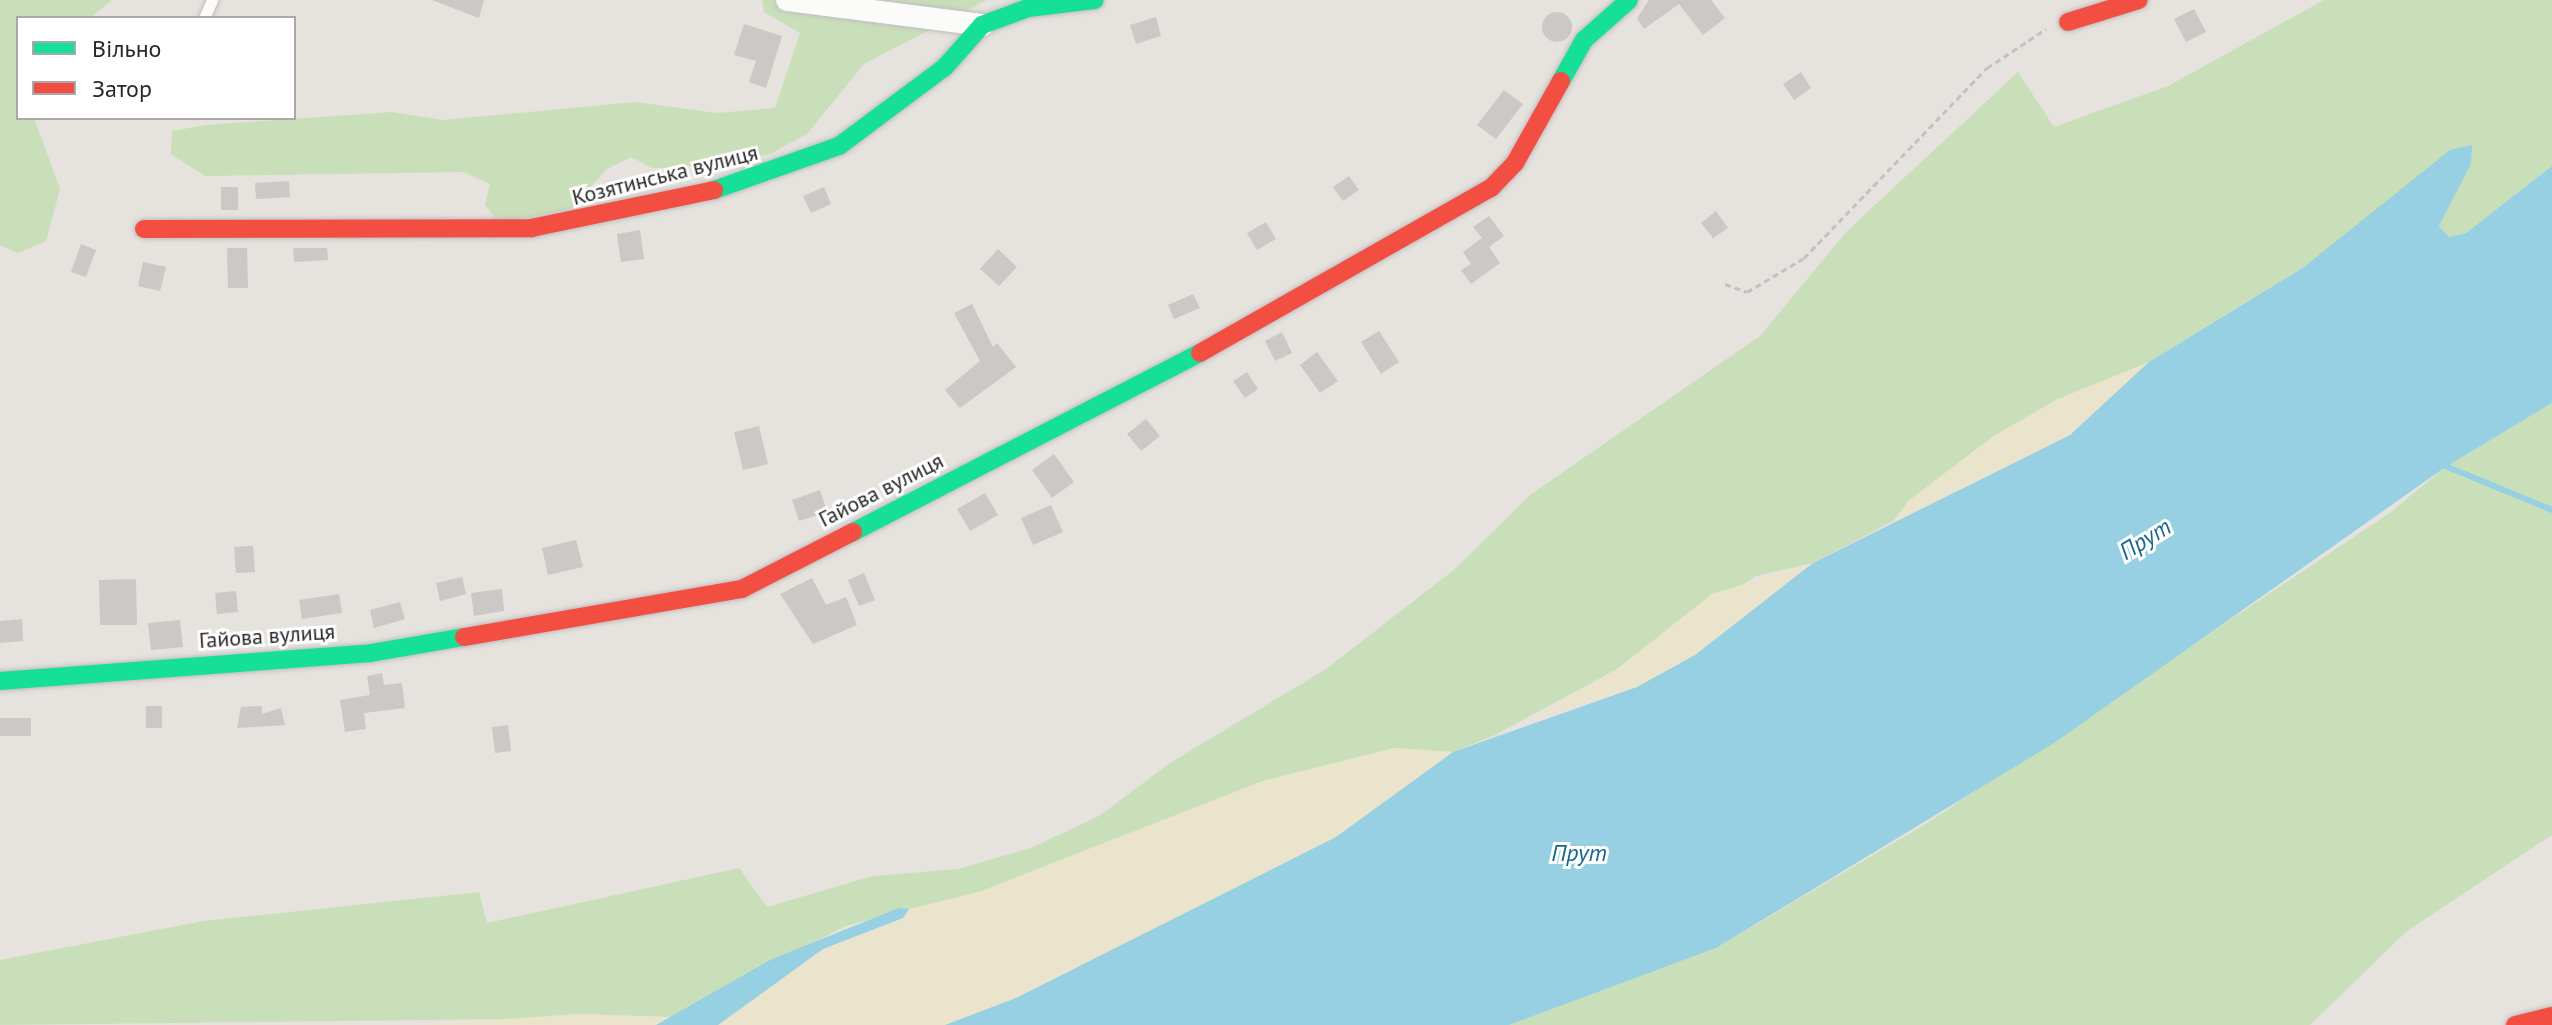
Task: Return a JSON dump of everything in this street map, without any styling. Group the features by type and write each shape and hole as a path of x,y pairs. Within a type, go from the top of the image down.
{"street":[{"path":"787,0 982,25"},
{"name":"Козятинська вулиця","path":"144,229 531,228 633,212 760,178 839,146 921,87 982,25 1028,8 1095,0"},
{"name":"Гайова вулиця","path":"0,681 371,653 742,589 1288,308 1491,188 1515,163 1584,40 1629,0"},
{"path":"2068,22 2139,0"},
{"path":"2515,1025 2552,1016"}],"path":[{"path":"1725,284 1747,292 1804,258 1987,68 2037,32 2068,22"}],"green space":[{"path":"0,0 112,0 92,16 16,16 16,120 35,120 60,189 46,241 18,253 0,245"},
{"path":"762,0 987,0 864,64 807,134 770,154 675,168 652,168 631,157 607,169 571,209 499,223 485,205 490,184 463,172 205,176 171,154 172,131 206,125 392,112 443,120 635,102 717,113 775,108 800,33 764,12"},
{"path":"2324,0 2552,0 2552,166 2466,233 2449,237 2439,226 2471,164 2149,362 2056,400 1994,436 1909,501 1893,521 1813,563 1756,576 1617,669 1495,735 1453,752 1395,748 1263,781 979,892 845,926 676,1017 0,1025 0,960 203,921 479,892 487,923 739,868 767,907 873,876 958,869 1031,848 1099,816 1170,763 1326,669 1455,569 1530,495 1760,336 1847,231 2018,72 2054,127 2168,86"},
{"path":"2552,403 2552,835 2407,931 2310,1025 1509,1025 1716,948 1929,822 2391,512 2444,468"}],"sand":[{"path":"2149,362 2070,435 1894,521 1908,501 1994,436 2056,400"},
{"path":"1813,563 1695,655 1637,687 1526,721 1617,669 1712,594"},
{"path":"1395,748 1453,752 1336,837 1016,998 945,1025 718,1025 775,978 823,949 903,919 909,909 979,892 1263,781"},
{"path":"579,1014 676,1017 656,1025 420,1025"}],"water":[{"name":"Прут","path":"2472,145 2471,164 2439,226 2449,237 2466,233 2552,166 2552,403 2444,468 2054,743 1716,948 1509,1025 945,1025 1016,998 1336,837 1453,752 1637,687 1695,655 1813,563 2070,435 2149,362 2304,267 2450,150"},
{"path":"899,908 909,909 903,918 823,949 718,1025 656,1025 772,959"}],"building":[{"path":"432,0 484,0 479,18"},
{"path":"1649,0 1711,0 1725,18 1703,35 1679,4 1644,29 1637,18"},
{"path":"2194,9 2206,32 2186,42 2174,19"},
{"path":"1557,12 1567,17 1572,27 1567,37 1557,42 1547,37 1542,27 1547,17"},
{"path":"1156,17 1161,36 1136,44 1130,25"},
{"path":"744,24 782,36 766,88 749,82 756,61 734,55"},
{"path":"1801,72 1811,88 1794,100 1783,84"},
{"path":"1504,90 1523,104 1496,139 1477,125"},
{"path":"1349,176 1359,190 1343,201 1333,187"},
{"path":"289,181 290,197 256,199 255,183"},
{"path":"221,187 238,187 238,210 221,210"},
{"path":"824,187 831,204 811,213 803,196"},
{"path":"1716,211 1728,228 1713,238 1701,223"},
{"path":"1489,216 1504,236 1489,247 1500,263 1471,284 1461,270 1471,264 1463,252 1482,238 1473,227"},
{"path":"1266,222 1276,239 1257,250 1247,233"},
{"path":"640,230 644,259 621,262 617,234"},
{"path":"81,244 96,250 86,277 71,272"},
{"path":"227,248 247,248 248,288 228,288"},
{"path":"293,248 327,248 328,260 294,262"},
{"path":"998,249 1017,267 999,286 980,269"},
{"path":"143,262 166,267 160,291 138,286"},
{"path":"1193,294 1200,308 1174,319 1168,305"},
{"path":"972,304 993,347 997,343 1016,367 960,408 945,390 980,361 954,313"},
{"path":"1379,331 1399,362 1381,374 1361,342"},
{"path":"1282,332 1292,353 1275,361 1265,341"},
{"path":"1317,352 1338,381 1320,393 1300,365"},
{"path":"1247,372 1258,389 1245,398 1233,381"},
{"path":"1146,419 1160,436 1141,451 1127,434"},
{"path":"759,426 768,464 743,470 734,432"},
{"path":"1054,454 1074,482 1052,498 1032,470"},
{"path":"820,490 827,512 799,521 792,500"},
{"path":"985,493 998,515 970,531 957,509"},
{"path":"1051,505 1063,532 1033,545 1021,518"},
{"path":"576,540 583,567 548,575 542,548"},
{"path":"253,546 255,572 236,573 234,547"},
{"path":"864,573 875,600 859,606 848,580"},
{"path":"462,577 466,594 440,601 436,583"},
{"path":"812,578 826,605 846,597 857,625 813,644 780,594"},
{"path":"136,579 137,625 100,625 99,580"},
{"path":"502,589 504,611 474,616 471,593"},
{"path":"236,591 238,612 217,614 215,593"},
{"path":"339,594 342,613 302,619 299,600"},
{"path":"400,602 405,619 374,628 370,610"},
{"path":"22,619 23,641 0,643 0,621"},
{"path":"180,620 183,647 151,650 148,623"},
{"path":"382,673 384,685 402,683 405,708 364,713 366,729 345,732 340,700 370,695 367,676"},
{"path":"146,706 162,706 162,728 146,728"},
{"path":"262,706 262,714 281,708 285,725 237,728 241,707"},
{"path":"0,718 31,718 31,736 0,736"},
{"path":"508,725 511,751 495,753 492,727"}],"waterway":[{"path":"2438,463 2552,510"}],"traffic: fast":[{"path":"714,190 839,146 945,67 982,25 1028,8 1095,0"},
{"path":"1561,81 1584,40 1629,0"},
{"path":"853,532 1200,353"},
{"path":"0,681 371,653 464,637"}],"traffic: jam":[{"path":"2068,22 2139,0"},
{"path":"1200,353 1491,188 1515,163 1561,81"},
{"path":"144,229 531,228 714,190"},
{"path":"464,637 742,589 853,532"},
{"path":"2515,1025 2552,1016"}]}
